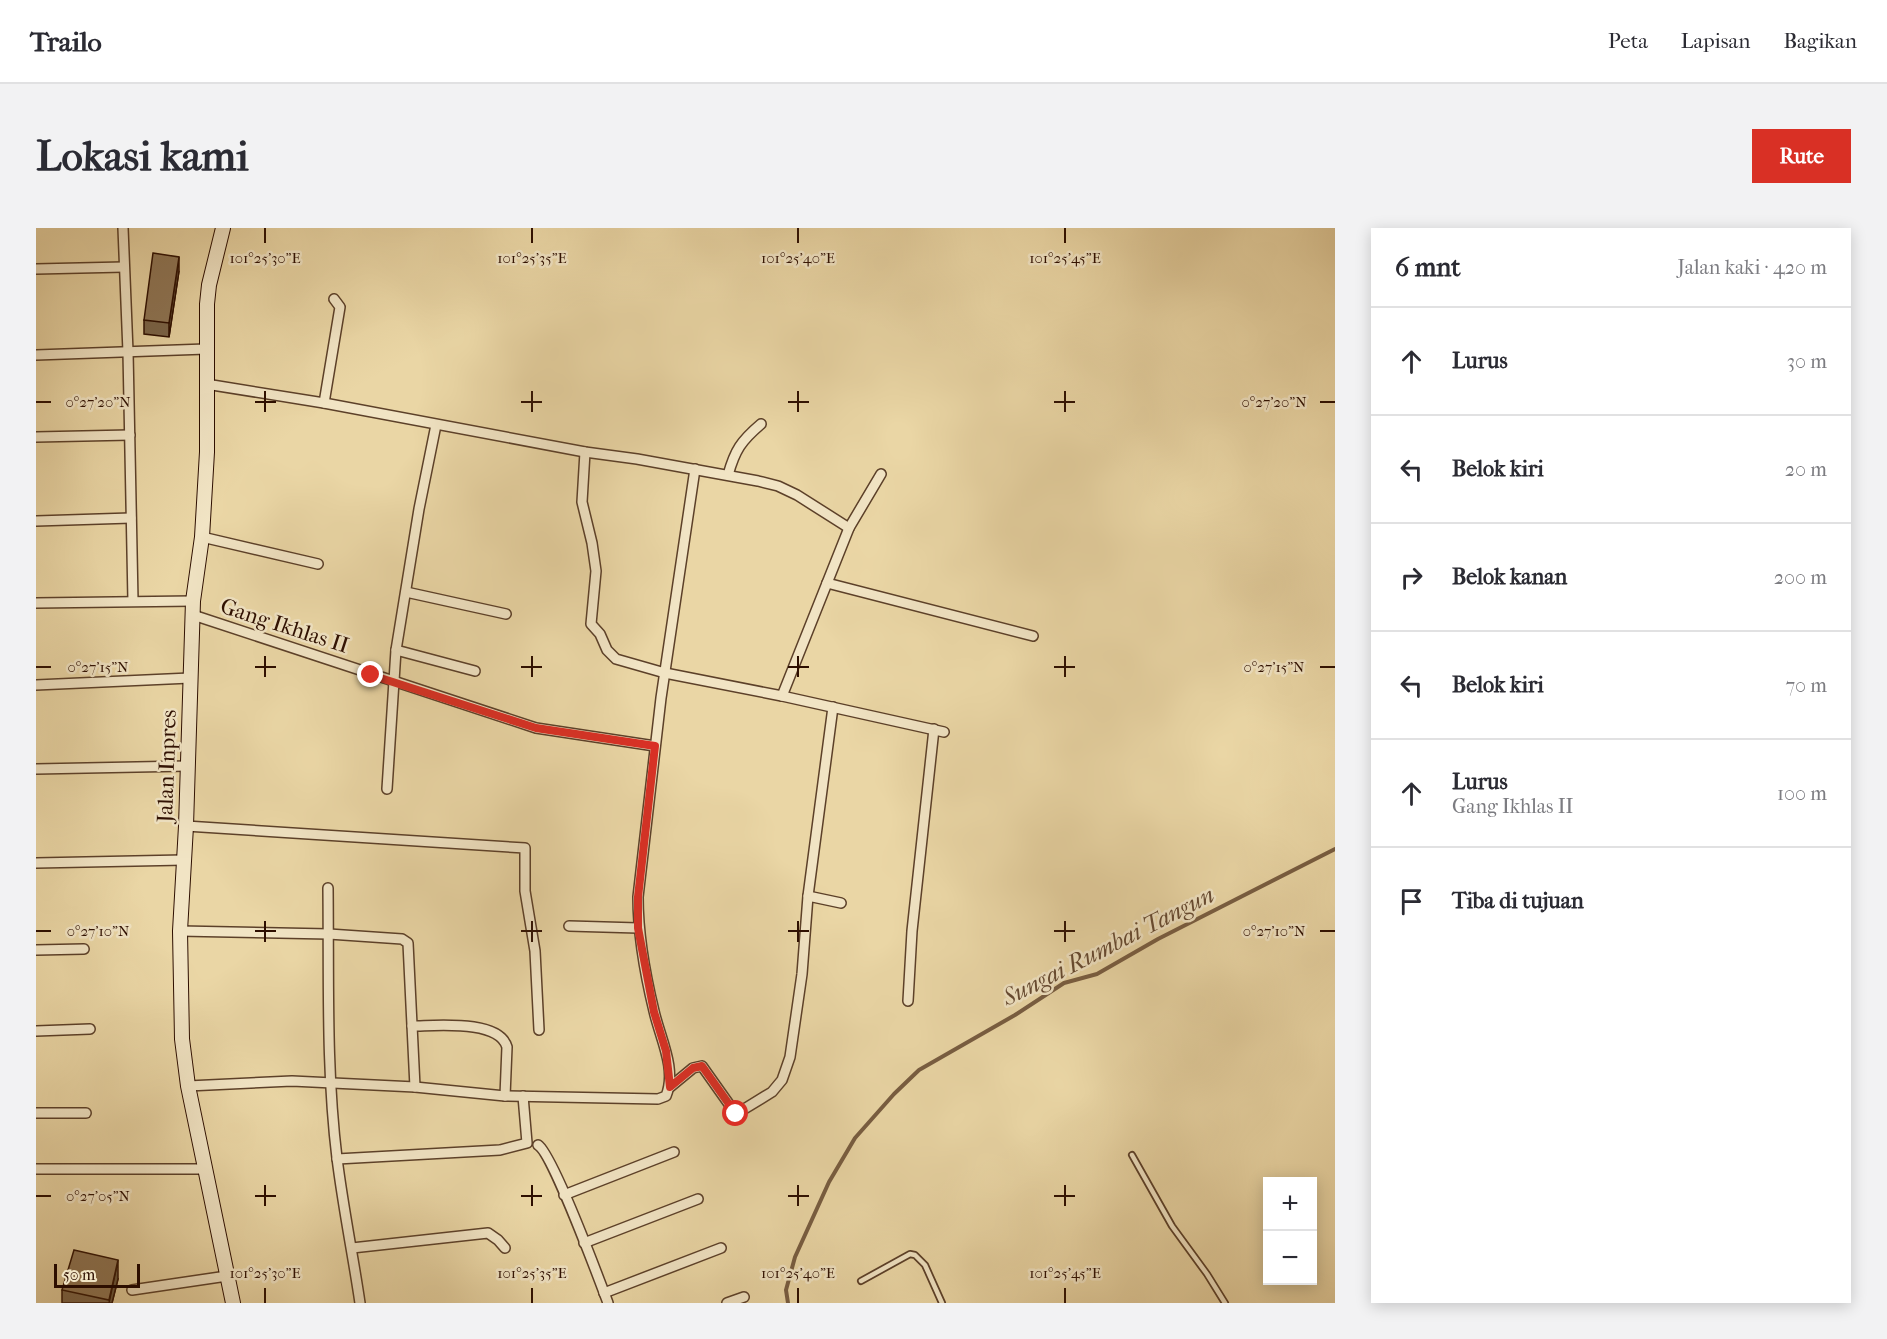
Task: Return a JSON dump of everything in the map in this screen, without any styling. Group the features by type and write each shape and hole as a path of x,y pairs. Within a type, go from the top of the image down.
{"main road":[{"name":"Jalan Inpres","path":"223,228 209,285 206,349 207,453 202,537 193,601 186,826 180,931 183,1039 188,1086 233,1303"}],"street":[{"path":"123,228 133,601"},
{"path":"36,269 124,267"},
{"path":"324,403 340,307 334,299"},
{"path":"36,355 206,349"},
{"path":"206,384 324,403 585,452 728,475 778,486 797,495 849,528"},
{"path":"728,475 743,439 761,424"},
{"path":"387,789 396,650 419,508 436,425"},
{"path":"36,437 130,435"},
{"path":"585,452 582,502 596,571 591,624 600,634 607,650 616,659 665,673 944,732"},
{"path":"670,1087 666,1051 654,1012 638,928 638,897 655,746 695,470"},
{"path":"782,696 849,528 881,474"},
{"path":"36,521 131,518"},
{"path":"202,537 318,564"},
{"path":"827,583 1033,636"},
{"path":"406,592 506,615"},
{"path":"36,603 193,601"},
{"name":"Gang Ikhlas II","path":"193,615 541,729 655,746"},
{"path":"396,650 475,671"},
{"path":"36,685 190,678"},
{"path":"188,1086 292,1081 331,1082 505,1096 658,1100 666,1096 670,1087 693,1068 702,1066 736,1114 772,1092 782,1080 790,1057 833,707"},
{"path":"908,1001 912,931 934,729"},
{"path":"36,770 187,766"},
{"path":"186,826 525,848 525,891 536,951 539,1030"},
{"path":"36,863 184,860"},
{"path":"328,888 331,1082 337,1159 360,1303"},
{"path":"808,896 841,903"},
{"path":"569,926 638,928"},
{"path":"180,931 329,934 402,939 408,943 415,1087"},
{"path":"36,950 84,949"},
{"path":"412,1026 478,1027 497,1033 506,1041 507,1047 505,1096"},
{"path":"36,1031 90,1029"},
{"path":"337,1159 500,1150 527,1143 523,1096"},
{"path":"36,1113 86,1113"},
{"path":"538,1145 547,1154 608,1303"},
{"path":"564,1195 674,1152"},
{"path":"36,1169 205,1169"},
{"path":"584,1243 698,1199"},
{"path":"352,1248 488,1233 505,1248"},
{"path":"604,1293 721,1248"},
{"path":"132,1290 227,1276"},
{"path":"727,1303 744,1297"}],"lane":[{"path":"1131,1155 1172,1226 1225,1303"},
{"path":"861,1281 910,1254 915,1255 924,1265 942,1303"}],"building":[{"path":"153,253 179,257 169,323 144,320"},
{"path":"74,1250 118,1260 109,1300 62,1290"}],"waterway":[{"name":"Sungai Rumbai Tangun","path":"788,1303 786,1290 795,1257 829,1182 855,1138 919,1070 1015,1015 1064,983 1097,974 1158,939 1335,849"}],"route":[{"path":"371,675 536,728 655,746 638,897 638,928 654,1012 666,1051 670,1087 693,1068 702,1066 736,1114"}]}
